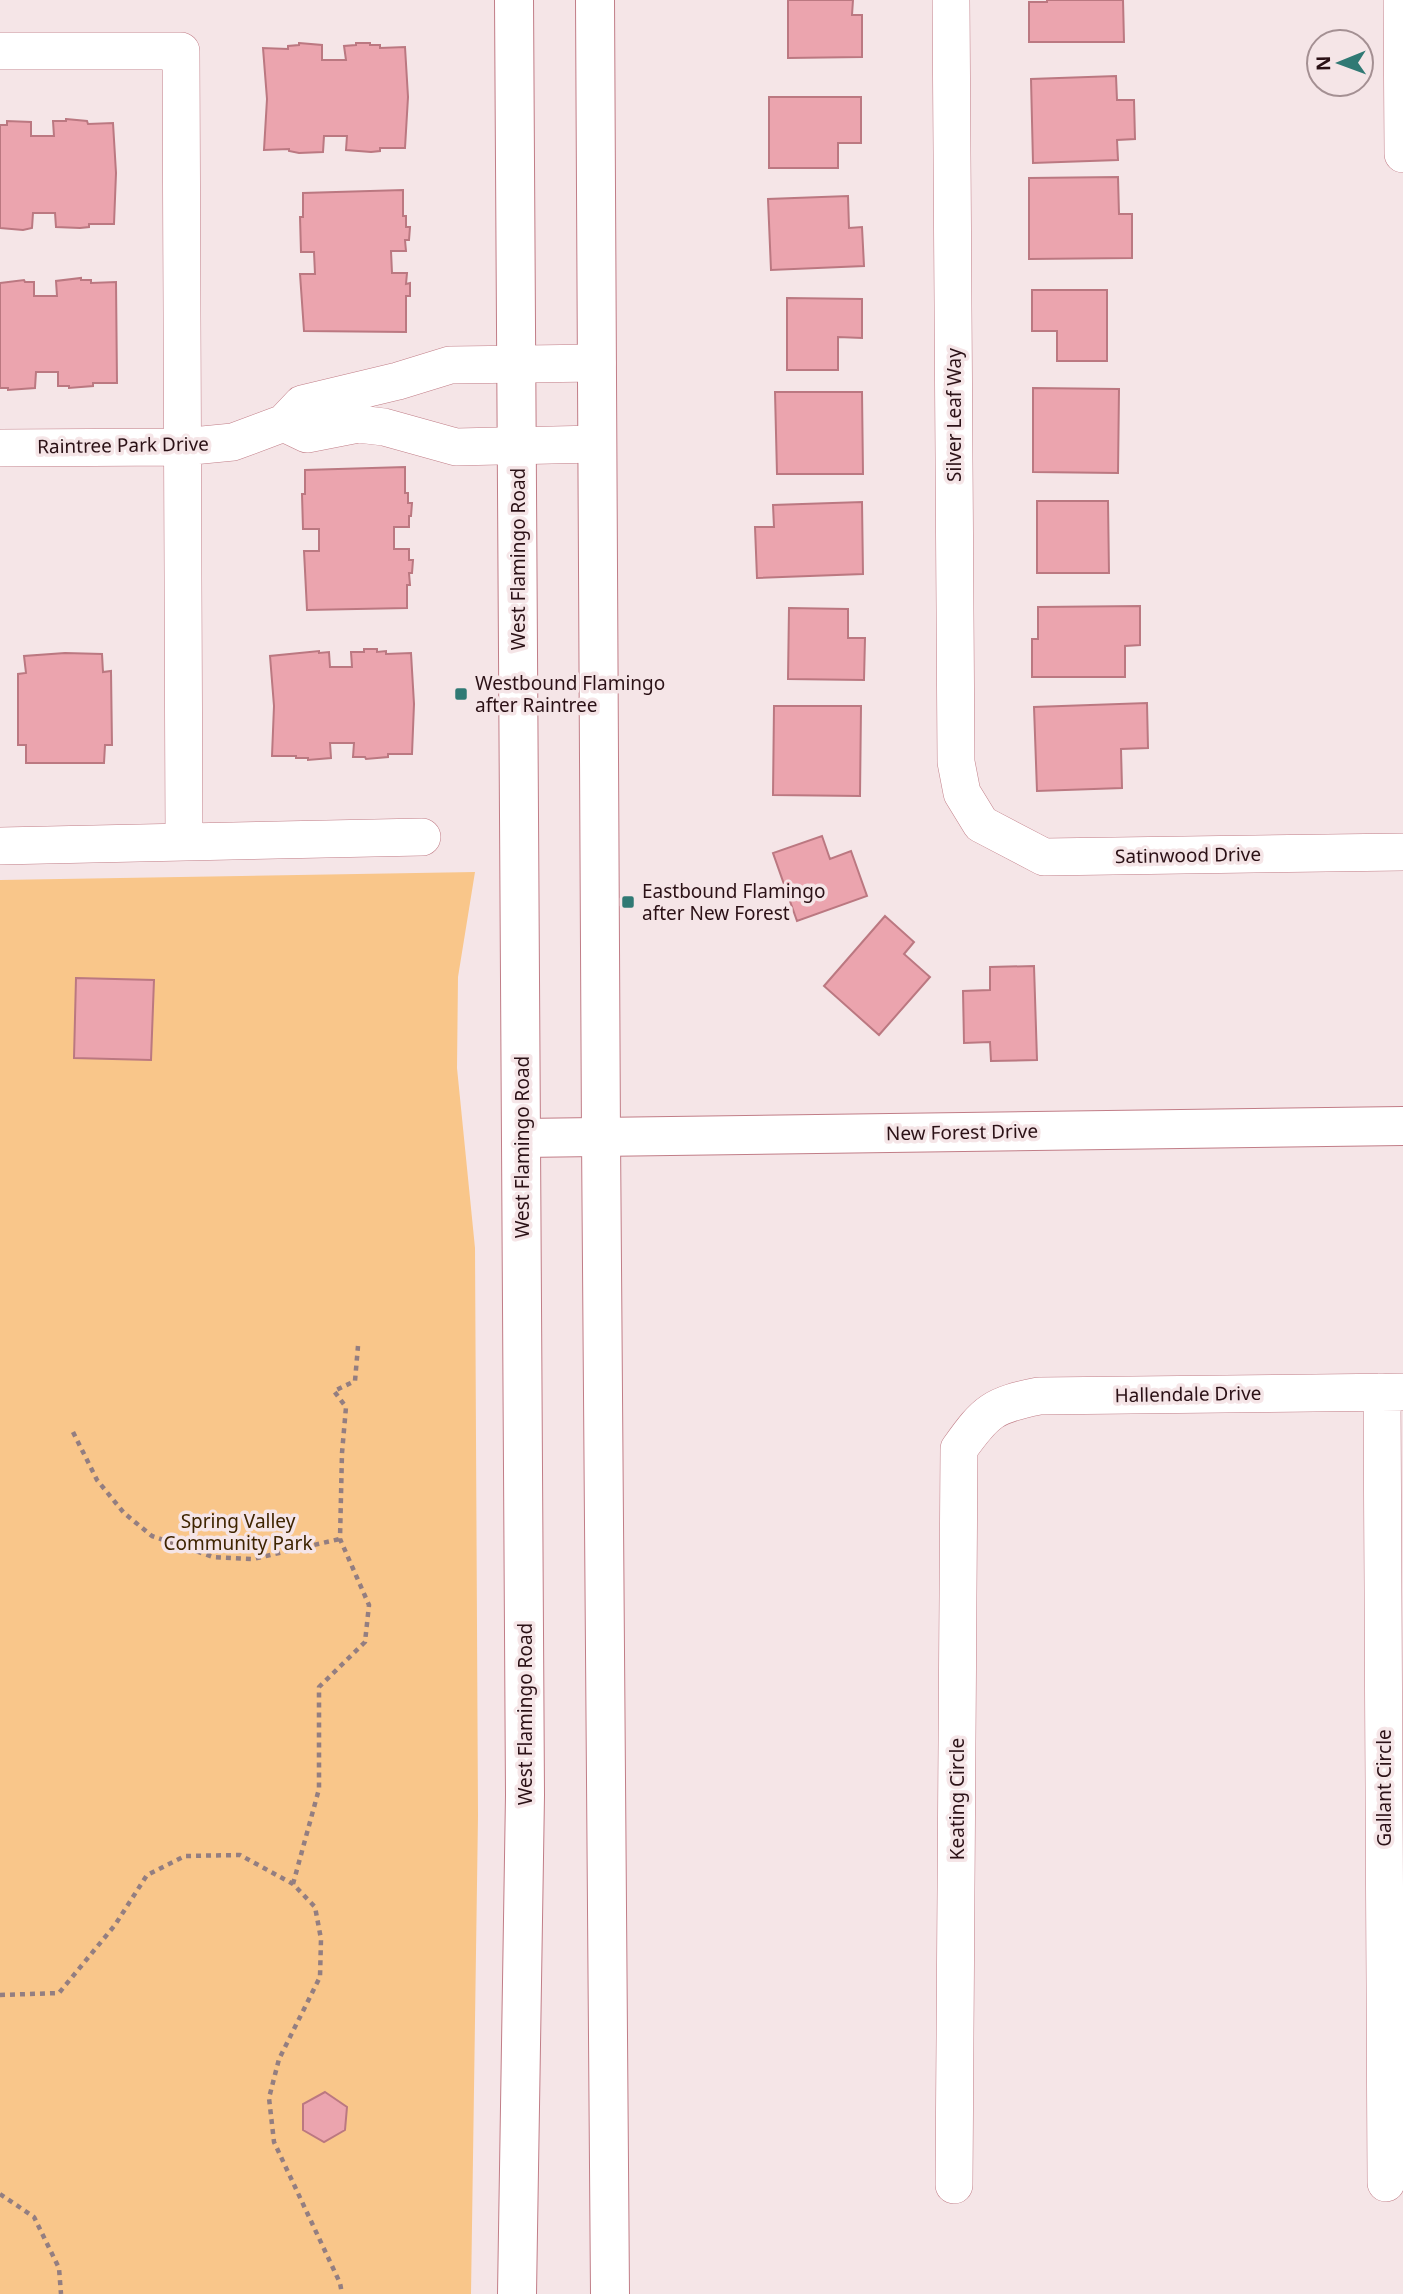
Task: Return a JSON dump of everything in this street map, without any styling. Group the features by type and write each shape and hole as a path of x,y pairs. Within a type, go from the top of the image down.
{"main road":[{"name":"West Flamingo Road","path":"514,0 525,1795 517,2294"},
{"path":"595,0 610,2294"},
{"name":"New Forest Drive","path":"522,1138 1403,1126"}],"street":[{"name":"Silver Leaf Way","path":"951,0 956,762 962,793 981,824"},
{"path":"1402,0 1403,153"},
{"path":"0,51 181,51 184,841"},
{"name":"Raintree Park Drive","path":"0,447 182,447 233,442 284,423 302,404 398,381 450,365 597,362"},
{"path":"284,423 307,433 358,424 384,427 456,447 597,444"},
{"name":"Satinwood Drive","path":"981,824 1044,857 1403,852"},
{"path":"0,846 422,836"},
{"name":"Hallendale Drive","path":"979,1420 1006,1403 1039,1396 1393,1392"},
{"name":"Gallant Circle","path":"1386,2183 1393,1392"},
{"name":"Keating Circle","path":"954,2185 959,1449 979,1420"}],"path":[{"path":"293,1884 319,1789 319,1687 365,1642 369,1605 340,1539 346,1407 334,1391 355,1381 358,1346"},
{"path":"74,1432 97,1480 124,1513 152,1536 213,1557 253,1559 340,1539"},
{"path":"0,1995 60,1993 115,1925 148,1875 185,1856 240,1855 293,1884 315,1907 321,1938 320,1977 279,2059 269,2098 274,2142 340,2283 342,2294"},
{"path":"0,2194 34,2217 59,2268 61,2294"}],"green space":[{"name":"Spring Valley Community Park","path":"475,872 458,977 457,1068 475,1248 478,1816 471,2294 0,2294 0,880"}],"building":[{"path":"788,0 853,0 852,15 862,15 862,57 788,58"},
{"path":"1123,0 1124,42 1029,42 1029,2"},
{"path":"299,43 322,45 322,60 346,60 344,46 356,43 380,45 380,48 405,47 408,97 405,148 380,148 380,151 371,152 346,150 347,136 324,136 323,152 264,150 267,99 263,48 288,49 288,46"},
{"path":"1116,76 1117,100 1134,100 1135,139 1117,140 1118,160 1033,163 1031,79"},
{"path":"769,97 861,97 861,143 838,143 838,168 769,168"},
{"path":"7,121 31,122 31,136 54,136 53,121 87,121 88,124 113,123 116,173 114,224 89,224 89,227 80,228 56,227 55,213 33,213 32,228 0,228 0,125 7,125"},
{"path":"1118,177 1119,214 1132,214 1132,258 1029,259 1029,178"},
{"path":"403,190 403,216 406,216 406,227 410,227 409,240 405,240 406,251 391,251 392,273 407,273 406,284 410,283 410,296 406,296 406,332 304,331 300,274 315,274 314,252 301,252 300,217 303,217 303,193"},
{"path":"848,196 849,228 862,227 864,266 771,270 768,199"},
{"path":"81,278 91,280 91,283 116,282 117,383 93,383 93,386 69,388 58,386 58,372 36,372 35,388 0,388 0,283 24,280 34,282 34,296 57,296 56,281"},
{"path":"1032,290 1107,290 1107,361 1057,361 1057,331 1032,331"},
{"path":"787,298 862,299 862,338 838,337 838,370 787,370"},
{"path":"1033,388 1119,389 1118,473 1033,472"},
{"path":"775,392 862,392 863,474 777,474"},
{"path":"405,467 405,493 408,493 408,503 412,503 411,516 409,527 394,527 394,549 409,549 409,560 413,560 412,573 409,573 410,585 407,585 407,608 307,610 304,551 319,551 319,529 303,529 302,494 305,494 305,470"},
{"path":"1037,501 1108,501 1109,573 1037,573"},
{"path":"862,502 863,574 757,578 755,527 774,527 773,505"},
{"path":"1140,606 1140,645 1125,646 1125,677 1032,677 1032,639 1038,639 1038,607"},
{"path":"789,608 848,609 848,638 865,638 864,680 788,679"},
{"path":"364,649 386,651 386,654 411,653 414,704 412,754 388,754 388,757 366,759 353,757 354,743 330,743 331,758 308,760 296,756 272,756 274,706 270,656 329,652 330,667 352,667 351,652 364,652"},
{"path":"102,654 103,672 111,671 112,745 105,745 104,763 26,763 26,745 18,745 18,674 26,673 24,656"},
{"path":"1147,703 1148,748 1121,749 1122,788 1037,791 1034,707"},
{"path":"774,706 861,706 860,796 773,795"},
{"path":"822,836 830,859 851,851 867,896 797,921 773,853"},
{"path":"885,916 914,942 904,954 930,977 879,1035 824,986"},
{"path":"1034,966 1037,1060 991,1061 990,1042 964,1043 963,991 990,990 990,967"},
{"path":"76,978 154,980 151,1060 74,1058"},
{"path":"325,2092 347,2107 345,2130 324,2142 303,2130 303,2104"}],"place":[{"name":"Westbound Flamingo after Raintree","path":"461,694"},
{"name":"Eastbound Flamingo after New Forest","path":"628,902"}]}
